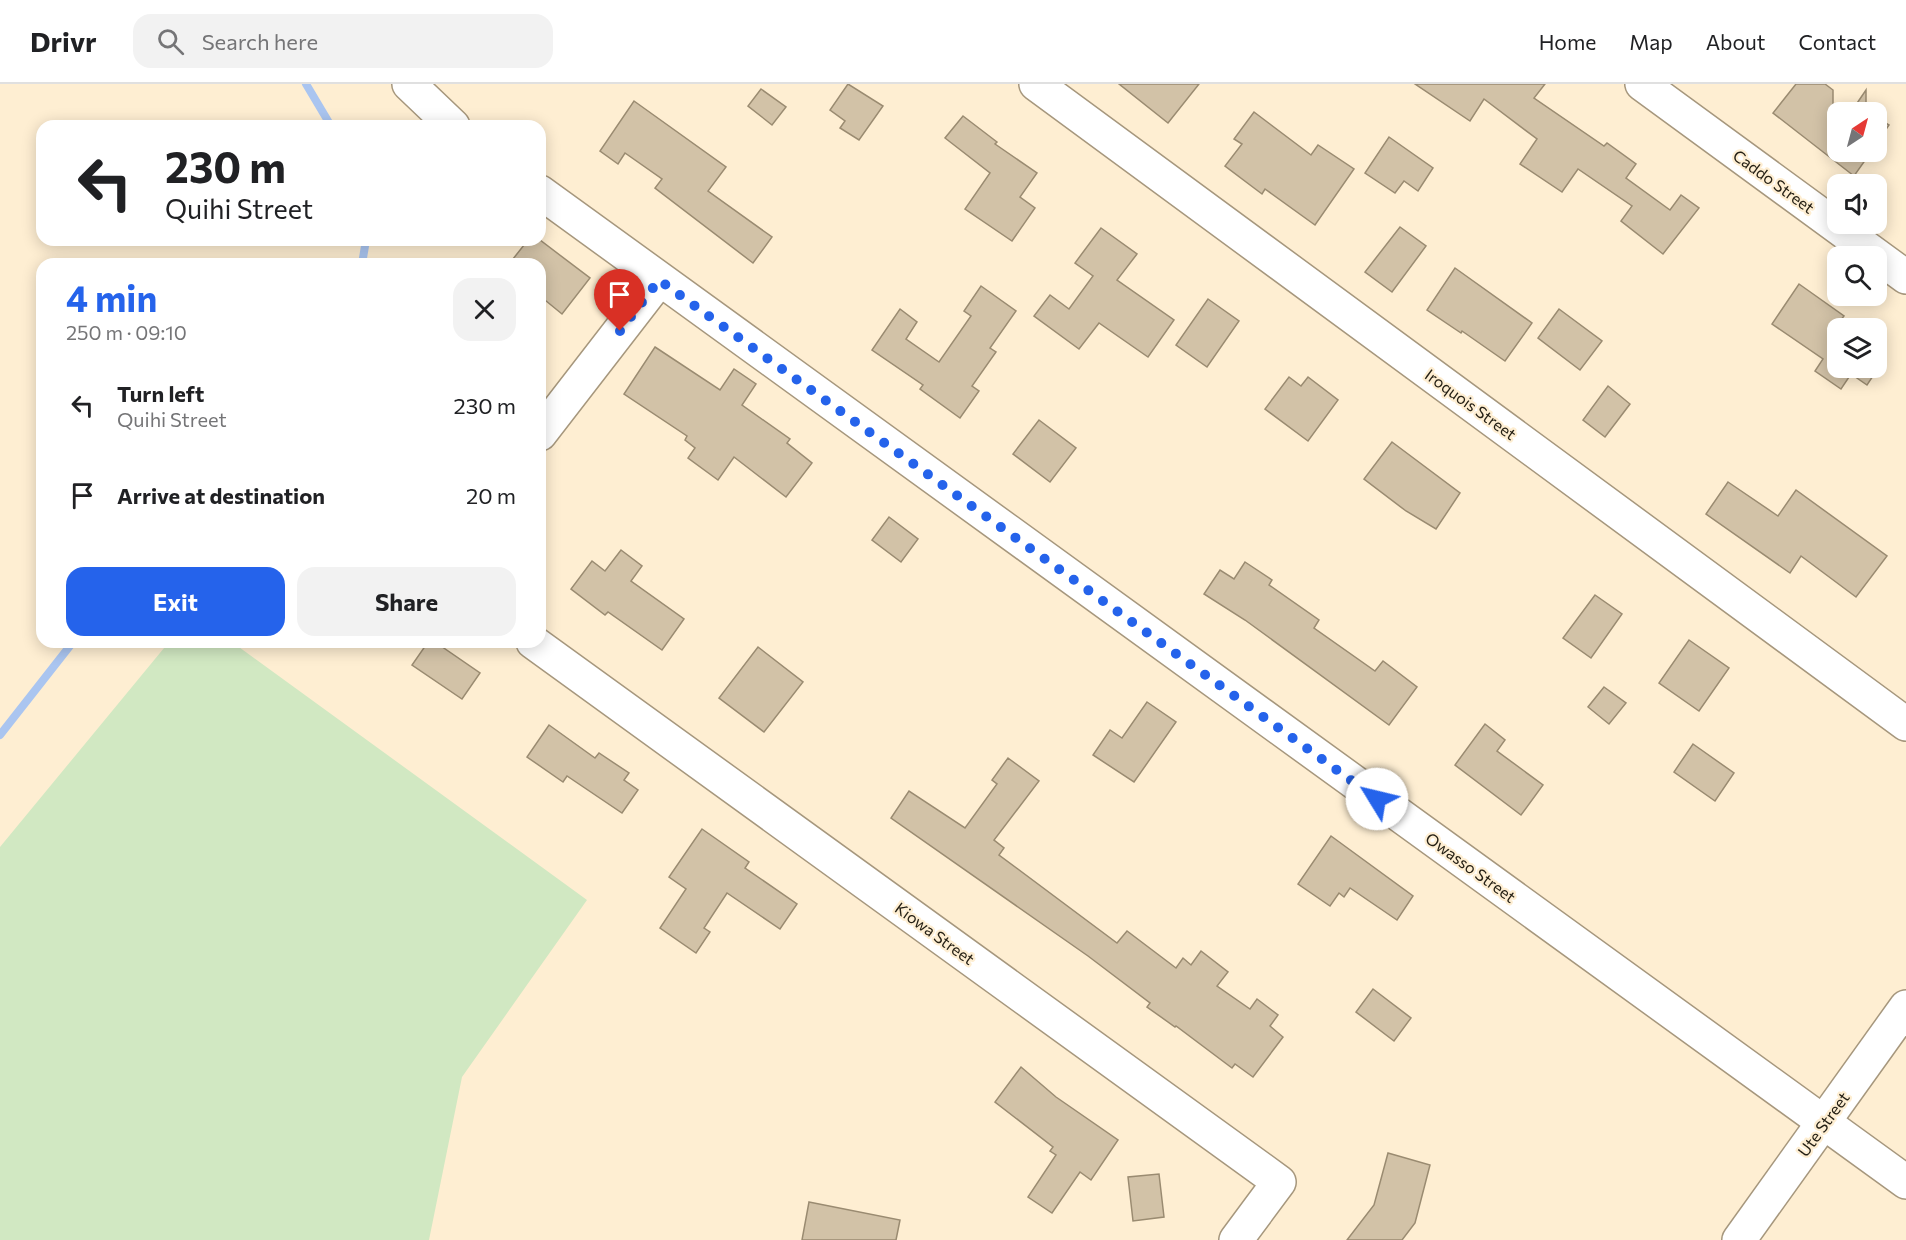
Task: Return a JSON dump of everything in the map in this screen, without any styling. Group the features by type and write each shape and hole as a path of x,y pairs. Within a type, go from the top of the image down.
{"street":[{"path":"409,84 447,120"},
{"name":"Iroquois Street","path":"1036,84 1906,724"},
{"name":"Caddo Street","path":"1642,84 1906,278"},
{"name":"Owasso Street","path":"546,196 1906,1182"},
{"path":"546,426 659,280"},
{"name":"Kiowa Street","path":"541,648 1279,1182 1236,1240"},
{"name":"Ute Street","path":"1739,1240 1906,1007"}],"green space":[{"path":"164,648 240,648 587,900 462,1077 429,1240 0,1240 0,847"}],"building":[{"path":"848,84 883,106 859,140 840,128 845,121 830,110"},
{"path":"1119,84 1199,84 1168,123"},
{"path":"1415,84 1545,84 1534,98 1604,146 1607,143 1636,164 1626,178 1670,210 1681,195 1699,208 1663,254 1621,221 1632,206 1578,169 1562,192 1520,164 1537,139 1484,99 1470,121"},
{"path":"1796,84 1825,84 1833,90 1833,102 1827,102 1827,155 1773,113"},
{"path":"761,89 786,107 772,125 748,106"},
{"path":"1866,90 1866,102 1858,102"},
{"path":"634,101 726,167 708,191 772,237 753,263 655,188 662,179 625,153 618,164 600,151"},
{"path":"1254,112 1311,155 1318,145 1354,169 1315,225 1265,189 1262,194 1225,166 1242,144 1234,139"},
{"path":"963,116 997,142 995,144 1037,173 1020,197 1035,208 1012,241 965,209 990,173 945,138"},
{"path":"1389,137 1433,168 1418,191 1404,181 1395,193 1365,173"},
{"path":"1836,162 1864,162 1855,174 1851,174"},
{"path":"1400,227 1426,246 1392,292 1365,272"},
{"path":"1101,228 1137,254 1117,280 1174,320 1148,357 1099,323 1079,349 1034,316 1050,295 1069,309 1093,276 1075,263"},
{"path":"546,245 590,278 562,314 546,301 546,258 514,258 523,246"},
{"path":"1455,268 1532,323 1505,361 1427,310"},
{"path":"1799,284 1844,316 1842,318 1827,318 1827,378 1848,378 1841,389 1815,371 1823,359 1772,324"},
{"path":"981,286 1016,311 990,348 996,352 972,386 979,391 960,418 920,389 923,385 872,350 900,309 917,322 906,339 939,362 971,316 964,311"},
{"path":"1208,299 1239,321 1207,367 1176,345"},
{"path":"1559,309 1602,341 1580,370 1538,338"},
{"path":"655,347 720,390 734,369 756,384 742,405 790,439 787,443 812,463 786,497 734,457 718,480 688,458 695,448 685,440 687,436 624,394"},
{"path":"1289,377 1301,386 1308,377 1338,400 1308,441 1265,409"},
{"path":"1857,378 1872,378 1867,385"},
{"path":"1608,386 1630,404 1605,437 1583,420"},
{"path":"1039,420 1076,448 1050,482 1013,454"},
{"path":"1392,442 1460,493 1436,529 1406,511 1364,479"},
{"path":"1728,482 1778,516 1796,490 1887,556 1856,597 1801,556 1790,573 1706,514"},
{"path":"889,517 918,539 901,562 872,540"},
{"path":"621,550 642,566 631,581 684,619 662,650 608,612 605,615 571,589 592,561 605,571"},
{"path":"1245,562 1272,580 1269,585 1319,620 1314,628 1375,671 1383,661 1417,687 1389,725 1245,620 1204,594 1220,570 1234,579"},
{"path":"1595,595 1622,614 1591,658 1563,638"},
{"path":"1689,640 1729,668 1699,711 1659,683"},
{"path":"758,647 803,682 764,732 719,698"},
{"path":"424,648 444,648 480,673 462,699 412,665"},
{"path":"1604,687 1626,703 1609,724 1588,707"},
{"path":"1147,702 1176,722 1134,782 1093,755 1110,730 1122,738"},
{"path":"1485,724 1505,740 1497,751 1543,785 1521,815 1455,765"},
{"path":"549,725 595,758 599,753 629,773 624,780 638,790 622,813 567,776 563,782 527,757"},
{"path":"1693,744 1734,773 1715,801 1674,772"},
{"path":"1008,758 1039,781 994,840 1004,848 999,855 1117,943 1127,931 1176,968 1183,958 1191,965 1201,951 1228,972 1217,986 1250,1009 1257,999 1278,1015 1270,1026 1283,1037 1253,1077 1235,1064 1232,1068 1147,1007 1150,1003 1088,956 891,818 909,791 965,828 997,784 992,780"},
{"path":"702,829 749,862 745,868 797,904 780,929 727,893 704,928 710,932 696,953 660,928 686,889 669,877"},
{"path":"1331,836 1413,896 1397,920 1350,888 1344,897 1339,893 1330,906 1298,884"},
{"path":"1373,989 1411,1018 1394,1041 1356,1012"},
{"path":"1021,1067 1056,1097 1118,1140 1091,1180 1080,1172 1052,1213 1028,1197 1056,1155 1050,1151 1053,1147 995,1102"},
{"path":"1388,1153 1430,1165 1415,1223 1402,1240 1347,1240 1374,1205"},
{"path":"1159,1174 1164,1217 1133,1221 1128,1177"},
{"path":"809,1202 900,1220 896,1240 802,1240"}],"waterway":[{"path":"306,84 327,120"},
{"path":"363,258 365,246"},
{"path":"0,735 68,648"}],"route":[{"path":"620,331 659,280 1377,799"}]}
